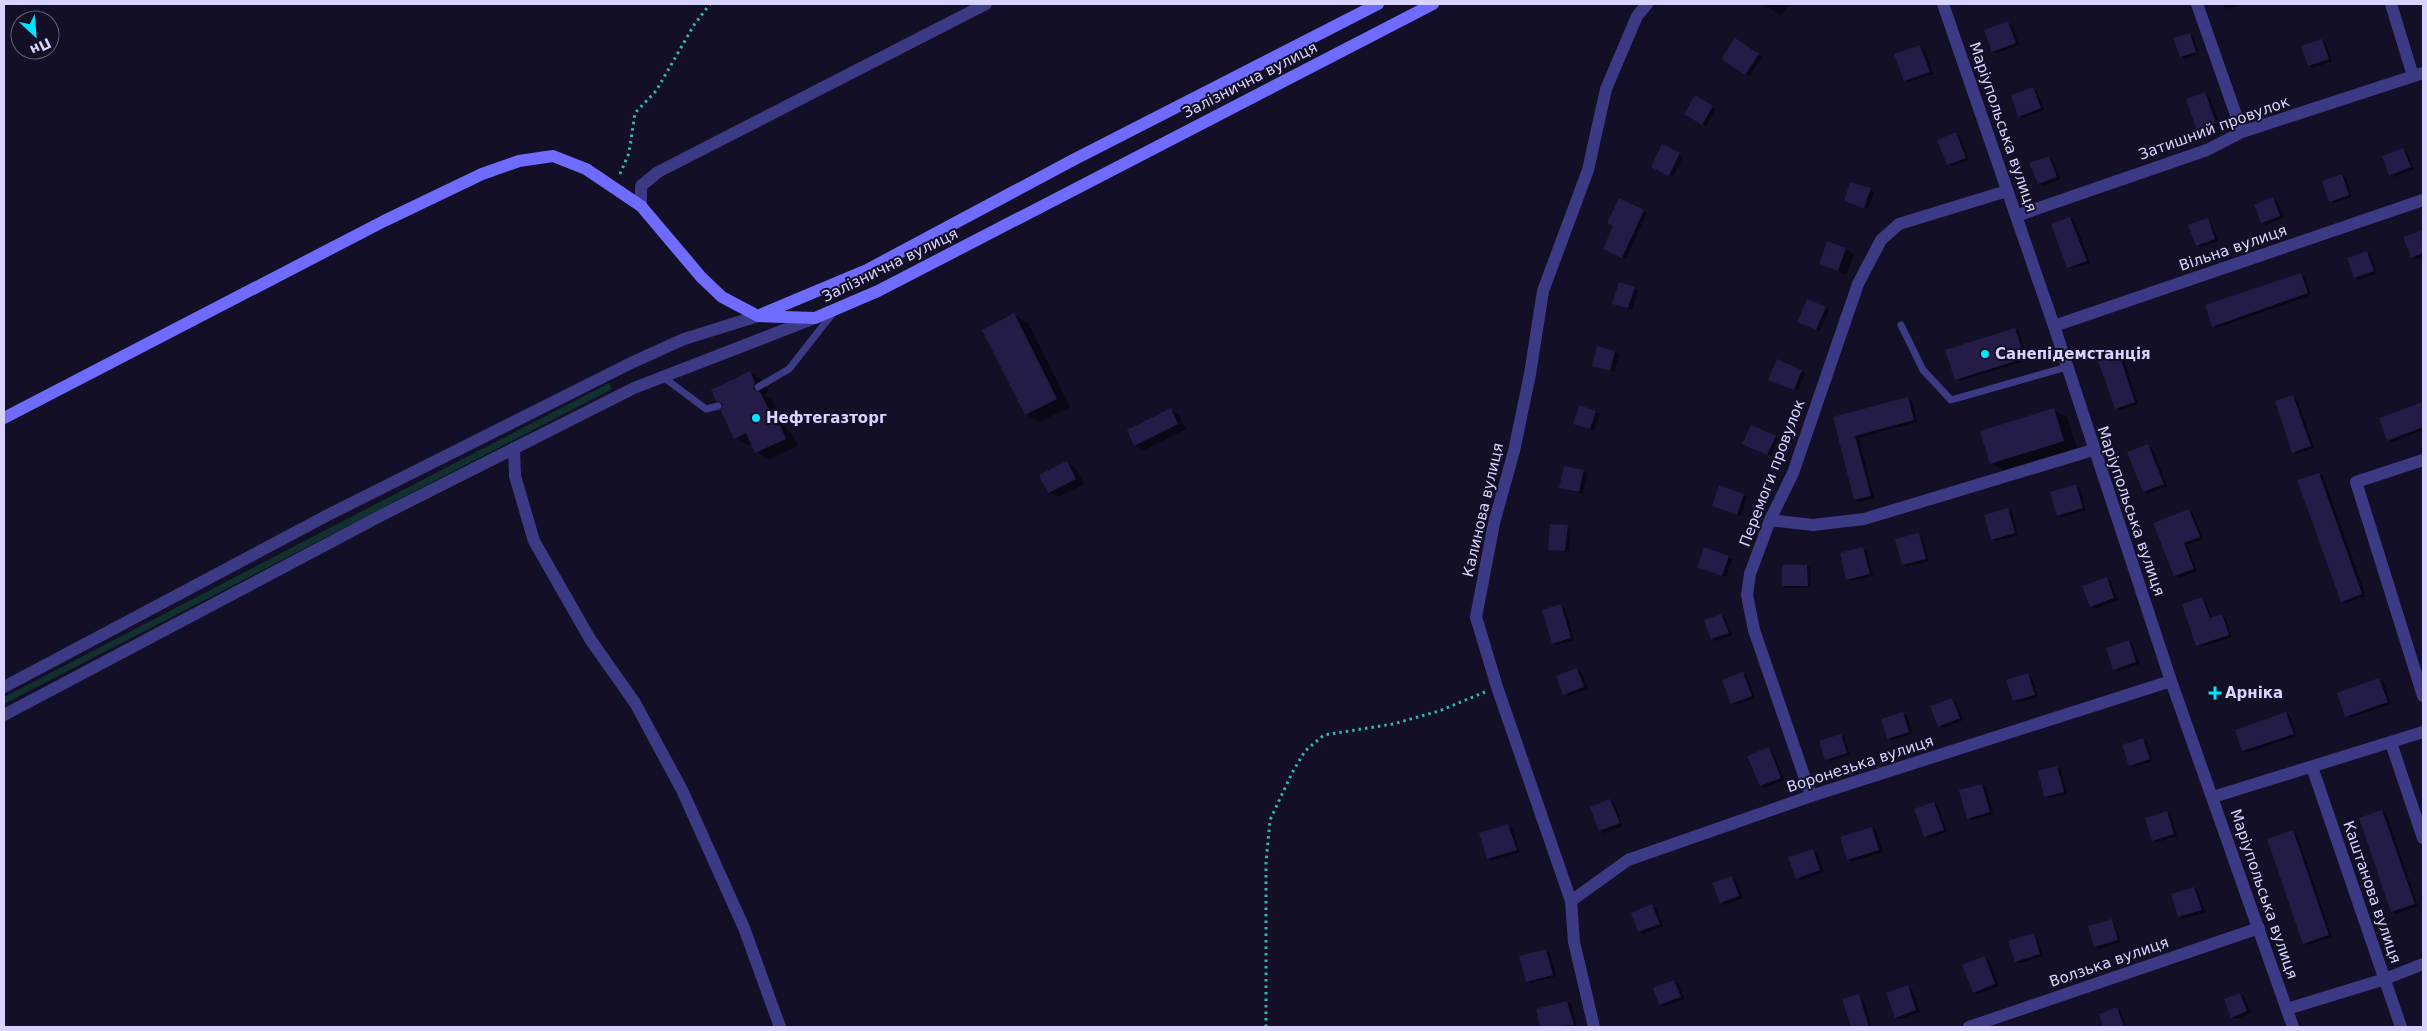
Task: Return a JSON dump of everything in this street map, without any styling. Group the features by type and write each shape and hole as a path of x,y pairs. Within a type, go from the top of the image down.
{"main road":[{"name":"Залізнична вулиця","path":"758,316 867,270 1073,160 1378,4"},
{"name":"Залізнична вулиця","path":"758,316 815,318 887,287 1433,4"},
{"path":"4,418 384,221 482,174 519,161 553,156 586,169 640,206 701,277 722,297 758,316"}],"street":[{"path":"640,206 641,186 658,172 986,4"},
{"name":"Калинова вулиця","path":"1594,1027 1574,942 1571,901 1497,687 1476,617 1494,523 1514,451 1530,374 1543,291 1588,170 1606,89 1638,16 1647,4"},
{"name":"Маріупольська вулиця","path":"1943,4 2054,326 2093,450 2171,682 2214,797 2293,1027"},
{"path":"2197,4 2242,132"},
{"path":"2391,4 2418,74"},
{"name":"Затишний провулок","path":"2016,216 2207,150 2242,132 2418,74"},
{"name":"Перемоги провулок","path":"1811,796 1754,630 1747,595 1750,574 1770,520 1793,473 1858,284 1880,240 1899,224 2008,191"},
{"name":"Вільна вулиця","path":"2054,326 2423,200"},
{"path":"4,687 326,516 631,363 684,340 758,316"},
{"path":"4,715 382,515 514,448 662,377 815,318"},
{"path":"514,448 515,476 534,541 590,639 635,703 682,790 744,928 780,1027"},
{"path":"1770,520 1813,524 1864,519 2093,450"},
{"path":"2423,460 2356,482 2423,696"},
{"name":"Воронезька вулиця","path":"1571,901 1628,860 1811,796 2171,682"},
{"path":"2214,797 2423,732"},
{"path":"2391,743 2423,838"},
{"name":"Каштанова вулиця","path":"2312,767 2401,1027"},
{"name":"Волзька вулиця","path":"1969,1027 2259,928"},
{"path":"2287,1009 2385,979 2423,964"}],"lane":[{"path":"758,387 789,369 836,309"},
{"path":"1901,325 1923,370 1951,400 2067,367"},
{"path":"662,377 706,409 718,406"}],"path":[{"path":"614,187 630,153 635,113 656,91 694,25 710,4"},
{"path":"1266,1027 1266,863 1270,820 1292,773 1306,751 1324,735 1393,724 1439,711 1497,687"}],"green space":[{"path":"609,383 612,389 4,704 4,697"}],"building":[{"path":"2008,21 2016,43 1992,52 1984,30"},
{"path":"2190,33 2196,52 2180,57 2173,38"},
{"path":"1735,38 1759,54 1745,75 1721,59"},
{"path":"2322,39 2329,59 2308,66 2301,46"},
{"path":"1920,45 1930,72 1904,81 1894,54"},
{"path":"2033,87 2041,108 2018,117 2011,95"},
{"path":"2205,92 2216,123 2197,131 2186,99"},
{"path":"1695,95 1713,106 1702,125 1684,114"},
{"path":"1956,132 1966,158 1947,165 1937,140"},
{"path":"1662,144 1680,153 1669,176 1651,167"},
{"path":"2403,148 2411,167 2389,176 2382,156"},
{"path":"2049,156 2057,177 2038,184 2029,163"},
{"path":"2342,174 2349,195 2329,202 2322,181"},
{"path":"1850,182 1871,188 1864,208 1844,201"},
{"path":"2273,197 2280,216 2261,223 2254,205"},
{"path":"1619,198 1644,210 1622,258 1603,249 1613,226 1607,223"},
{"path":"2070,217 2087,261 2067,268 2051,224"},
{"path":"2208,218 2215,239 2196,246 2188,225"},
{"path":"2423,230 2423,253 2411,258 2403,237"},
{"path":"1827,241 1846,248 1838,271 1819,264"},
{"path":"2367,251 2374,271 2354,278 2347,258"},
{"path":"2301,273 2308,293 2212,327 2205,305"},
{"path":"1619,282 1635,287 1628,308 1612,304"},
{"path":"1807,299 1826,307 1816,330 1797,322"},
{"path":"1014,313 1057,399 1025,415 982,330"},
{"name":"Санепідемстанція","path":"2015,328 2025,358 1955,380 1945,350"},
{"path":"1597,346 1615,351 1610,371 1592,366"},
{"path":"2119,354 2135,402 2115,409 2098,361"},
{"path":"1777,359 1802,370 1794,390 1768,380"},
{"path":"750,371 755,382 753,389 760,392 777,426 780,425 786,439 755,453 746,433 734,439 721,411 723,404 716,401 711,390"},
{"path":"2293,395 2311,446 2292,453 2275,401"},
{"path":"1908,397 1914,420 1855,436 1871,496 1854,500 1833,417"},
{"path":"2423,402 2423,427 2387,441 2379,418"},
{"path":"1579,405 1596,411 1590,429 1573,424"},
{"path":"1171,408 1178,424 1134,446 1127,430"},
{"path":"2054,408 2064,441 1990,464 1980,431"},
{"path":"1751,425 1776,436 1767,455 1742,444"},
{"path":"2148,444 2164,484 2143,492 2127,452"},
{"path":"1067,461 1076,479 1048,493 1039,475"},
{"path":"1564,466 1584,470 1579,492 1559,488"},
{"path":"2319,473 2362,594 2341,602 2297,480"},
{"path":"2076,484 2083,508 2057,516 2050,492"},
{"path":"1719,485 1744,494 1737,515 1712,506"},
{"path":"2008,508 2015,533 1991,540 1984,515"},
{"path":"2189,509 2200,537 2184,543 2194,569 2174,576 2153,523"},
{"path":"1550,524 1568,525 1565,551 1548,550"},
{"path":"1919,533 1926,559 1902,565 1895,539"},
{"path":"1704,547 1729,556 1722,576 1697,567"},
{"path":"1863,547 1870,574 1846,580 1840,553"},
{"path":"1782,565 1807,565 1808,586 1782,586"},
{"path":"2107,577 2114,598 2090,607 2082,586"},
{"path":"2202,597 2210,618 2222,614 2229,635 2196,646 2182,604"},
{"path":"1561,604 1571,638 1552,644 1542,610"},
{"path":"1721,614 1729,633 1711,639 1704,620"},
{"path":"2129,640 2136,662 2113,670 2106,648"},
{"path":"1577,668 1584,687 1563,695 1556,676"},
{"path":"1743,672 1752,696 1731,704 1722,680"},
{"path":"2028,673 2035,695 2013,701 2006,680"},
{"path":"2379,678 2388,702 2345,717 2337,693"},
{"path":"1952,698 1960,718 1938,727 1930,706"},
{"path":"1903,712 1909,732 1887,739 1881,719"},
{"path":"2286,712 2294,734 2242,751 2235,730"},
{"path":"1841,734 1847,753 1825,760 1819,741"},
{"path":"2143,738 2150,759 2129,766 2122,745"},
{"path":"1769,747 1781,778 1760,786 1747,756"},
{"path":"2057,766 2064,792 2044,797 2038,771"},
{"path":"1982,784 1990,812 1967,819 1959,790"},
{"path":"1610,799 1620,823 1599,831 1590,807"},
{"path":"1934,802 1944,830 1924,837 1914,809"},
{"path":"2382,810 2415,904 2391,912 2359,818"},
{"path":"2167,811 2174,834 2152,841 2145,818"},
{"path":"1508,824 1517,850 1487,859 1479,833"},
{"path":"1872,827 1879,850 1847,860 1840,837"},
{"path":"2293,830 2329,935 2303,944 2267,839"},
{"path":"1813,849 1820,870 1796,879 1788,857"},
{"path":"1732,876 1739,896 1720,903 1712,883"},
{"path":"2194,887 2202,910 2178,917 2171,894"},
{"path":"1652,904 1660,924 1638,932 1631,913"},
{"path":"2112,919 2118,940 2094,947 2088,926"},
{"path":"2034,933 2040,954 2015,962 2008,941"},
{"path":"1546,949 1553,975 1526,982 1519,956"},
{"path":"1985,956 1995,984 1973,993 1962,965"},
{"path":"1674,980 1681,997 1659,1005 1653,988"},
{"path":"1908,985 1916,1010 1895,1018 1886,993"},
{"path":"2240,993 2247,1011 2231,1018 2224,999"},
{"path":"1859,994 1869,1027 1851,1027 1842,999"},
{"path":"1567,1001 1574,1025 1540,1027 1536,1009"},
{"path":"2117,1007 2124,1027 2103,1027 2099,1014"}],"place":[{"name":"Санепідемстанція","path":"1985,354"},
{"name":"Нефтегазторг","path":"756,418"},
{"name":"Арніка","path":"2215,693"}]}
